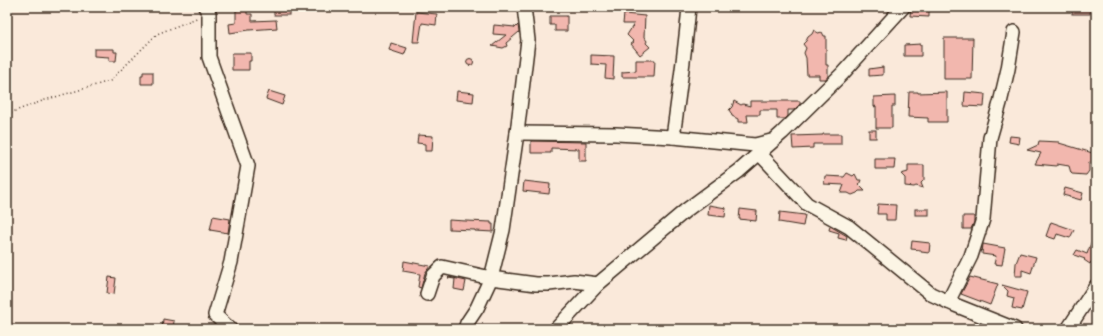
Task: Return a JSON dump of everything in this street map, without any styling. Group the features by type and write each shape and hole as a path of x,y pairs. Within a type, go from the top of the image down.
{"street":[{"path":"466,329 467,323 477,308 491,278 503,230 517,133 528,40 524,7"},
{"path":"674,137 689,7"},
{"path":"556,329 598,284 685,211 739,171 782,133 842,74 903,7"},
{"path":"207,10 209,57 248,166 231,262 215,315 230,329"},
{"path":"948,302 971,256 983,218 990,138 1008,69 1014,32"},
{"path":"517,133 616,134 674,137 755,145 772,141"},
{"path":"759,153 807,204 849,227 932,294 1015,329"},
{"path":"427,294 433,276 442,267 491,278 536,284 574,281 598,284"},
{"path":"1068,329 1096,286"}],"path":[{"path":"7,114 45,100 110,81 156,34 207,10"}],"building":[{"path":"238,7 247,7 247,14 252,14 252,21 276,20 277,28 230,33 229,24 236,23 236,10 238,10"},
{"path":"274,7 289,7 289,15 274,15"},
{"path":"911,7 929,7 929,17 910,16"},
{"path":"1072,7 1090,7 1090,14 1072,14"},
{"path":"416,12 437,14 436,25 422,23 419,42 413,42"},
{"path":"624,14 645,16 644,37 647,41 646,43 650,47 640,55 631,44 634,42 627,35 634,24 623,24"},
{"path":"550,16 567,16 567,31 555,31 555,25 550,25"},
{"path":"494,25 515,28 518,25 519,32 506,43 507,46 503,48 492,46 506,35 493,34"},
{"path":"814,30 818,33 822,32 824,36 826,36 826,65 828,65 828,76 826,79 819,79 819,75 807,75 806,58 804,53 806,48 803,44"},
{"path":"944,38 973,38 972,79 944,79"},
{"path":"391,43 407,48 404,55 389,50"},
{"path":"921,44 921,56 904,56 904,45"},
{"path":"94,49 114,49 114,52 117,52 116,61 109,61 109,57 94,56"},
{"path":"232,53 251,53 249,70 232,70"},
{"path":"591,55 614,56 613,79 605,78 606,65 591,64"},
{"path":"470,59 473,62 470,65 467,62"},
{"path":"636,60 655,60 654,77 622,77 622,72 636,71"},
{"path":"883,67 883,75 869,76 869,69"},
{"path":"143,72 153,72 153,84 141,84 141,75 143,75"},
{"path":"269,91 285,96 282,105 266,99"},
{"path":"457,91 474,93 473,102 456,100"},
{"path":"909,92 947,92 947,122 928,122 928,118 908,117"},
{"path":"965,92 985,94 984,107 964,106"},
{"path":"895,96 895,106 892,106 892,128 876,128 876,106 874,107 874,97"},
{"path":"734,101 741,105 743,104 750,106 750,101 800,101 800,104 794,110 788,110 788,116 785,119 777,119 777,110 760,110 760,115 747,115 748,122 738,122 738,119 732,116 729,110"},
{"path":"869,130 876,130 876,138 869,138"},
{"path":"841,134 841,144 813,144 813,148 793,149 792,136"},
{"path":"418,135 433,136 432,151 425,151 425,144 417,143"},
{"path":"1010,136 1020,137 1019,144 1009,142"},
{"path":"531,141 586,142 586,161 579,161 579,149 551,148 551,153 531,153"},
{"path":"1039,141 1059,142 1096,154 1094,164 1089,162 1089,171 1086,175 1072,174 1069,166 1057,164 1057,166 1035,164 1041,153 1027,150 1038,145"},
{"path":"875,159 895,159 894,169 875,169"},
{"path":"908,165 924,165 924,180 921,183 923,188 916,186 905,186 905,178 901,174 908,172"},
{"path":"847,173 853,176 855,174 858,180 861,180 859,185 865,191 859,191 852,195 848,193 841,193 844,185 824,184 825,176 844,177"},
{"path":"524,181 550,184 549,194 523,191"},
{"path":"1065,188 1083,193 1081,200 1063,195"},
{"path":"878,204 896,205 895,220 886,220 886,214 877,214"},
{"path":"709,205 726,208 725,217 708,215"},
{"path":"740,209 757,211 756,221 739,219"},
{"path":"915,209 929,209 929,215 915,215"},
{"path":"780,212 805,215 803,226 779,222"},
{"path":"213,216 230,219 228,233 210,230"},
{"path":"963,216 974,216 974,222 971,229 963,229"},
{"path":"449,220 491,222 491,224 493,224 493,232 449,229"},
{"path":"1051,222 1074,230 1070,238 1057,234 1055,239 1046,236"},
{"path":"830,226 847,236 846,240 838,238 839,233 829,230"},
{"path":"1095,232 1096,252 1094,257 1096,257 1094,263 1091,262 1090,264 1084,260 1085,259 1074,255 1077,250 1087,254"},
{"path":"912,241 930,243 929,253 911,249"},
{"path":"983,244 1005,248 1002,265 994,264 996,256 982,254"},
{"path":"1020,253 1036,257 1031,273 1022,270 1022,276 1015,276 1016,263"},
{"path":"404,261 430,266 425,273 421,288 418,287 420,274 403,271"},
{"path":"109,277 116,278 114,294 107,293"},
{"path":"449,277 466,281 464,291 454,289 455,279 448,278"},
{"path":"970,277 998,284 990,305 961,294"},
{"path":"1002,285 1027,292 1022,310 1012,308 1014,298 1007,296 1008,291"},
{"path":"163,319 174,321 173,329 162,329"}]}
